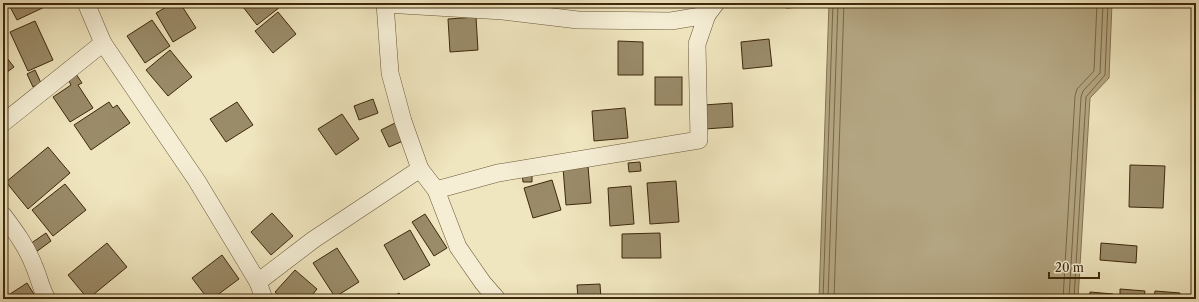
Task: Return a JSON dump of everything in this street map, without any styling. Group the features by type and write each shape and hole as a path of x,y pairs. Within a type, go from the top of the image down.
{"street":[{"path":"86,3 103,43 197,181 258,282 264,299"},
{"path":"496,299 458,247 436,190 420,169 403,122 390,73 385,3 503,11 578,20 671,21 712,9"},
{"path":"436,190 498,173 699,140 697,44 712,9"},
{"path":"3,123 103,43"},
{"path":"258,282 313,240 420,169"},
{"path":"3,215 23,242 47,299"}],"water":[{"path":"829,3 1112,3 1109,78 1090,98 1078,299 819,299"}],"building":[{"path":"8,3 53,3 17,20"},
{"path":"173,3 180,3 196,28 173,42 156,13"},
{"path":"240,3 277,3 280,7 257,25"},
{"path":"786,3 815,3 815,6 786,8"},
{"path":"278,12 296,34 273,53 255,31"},
{"path":"476,17 478,50 450,52 448,19"},
{"path":"152,20 170,46 145,63 127,36"},
{"path":"35,21 53,60 28,71 10,32"},
{"path":"769,39 772,66 743,69 741,42"},
{"path":"618,41 643,42 643,75 618,75"},
{"path":"170,50 192,77 168,96 146,70"},
{"path":"3,53 14,67 3,75"},
{"path":"35,70 41,83 33,87 27,74"},
{"path":"76,74 82,83 78,85 93,108 70,122 53,97 71,85 68,79"},
{"path":"655,77 682,77 682,105 655,105"},
{"path":"373,99 378,113 359,120 354,106"},
{"path":"109,102 113,108 117,105 130,123 91,150 74,125"},
{"path":"237,102 253,125 226,142 210,119"},
{"path":"732,103 733,127 705,129 704,105"},
{"path":"625,108 628,138 594,141 592,111"},
{"path":"342,114 359,139 336,155 318,129"},
{"path":"395,123 403,141 389,147 381,130"},
{"path":"48,147 70,173 28,209 6,182"},
{"path":"640,162 641,171 629,172 628,163"},
{"path":"1130,165 1165,166 1163,208 1129,207"},
{"path":"588,166 591,203 566,205 563,168"},
{"path":"532,171 532,182 523,182 522,172"},
{"path":"552,180 561,210 533,218 524,188"},
{"path":"676,181 679,222 650,224 647,183"},
{"path":"65,184 86,210 53,236 32,210"},
{"path":"631,186 634,224 610,226 608,188"},
{"path":"272,213 293,236 271,255 251,232"},
{"path":"425,214 447,248 434,256 412,222"},
{"path":"410,230 430,265 404,280 384,245"},
{"path":"46,233 51,241 36,252 30,244"},
{"path":"660,233 661,258 622,258 622,234"},
{"path":"107,243 127,267 88,299 68,275"},
{"path":"1101,243 1137,246 1136,263 1100,260"},
{"path":"337,248 359,282 335,297 313,263"},
{"path":"222,255 239,279 212,299 208,299 192,278"},
{"path":"295,270 317,289 309,299 283,299 275,292"},
{"path":"27,283 37,299 9,299 7,296"},
{"path":"600,284 601,299 578,299 577,285"},
{"path":"1120,289 1145,291 1144,299 1120,299"},
{"path":"1155,291 1180,293 1179,299 1154,299"},
{"path":"1090,292 1113,294 1112,299 1089,299"},
{"path":"399,293 404,299 390,299"}]}
